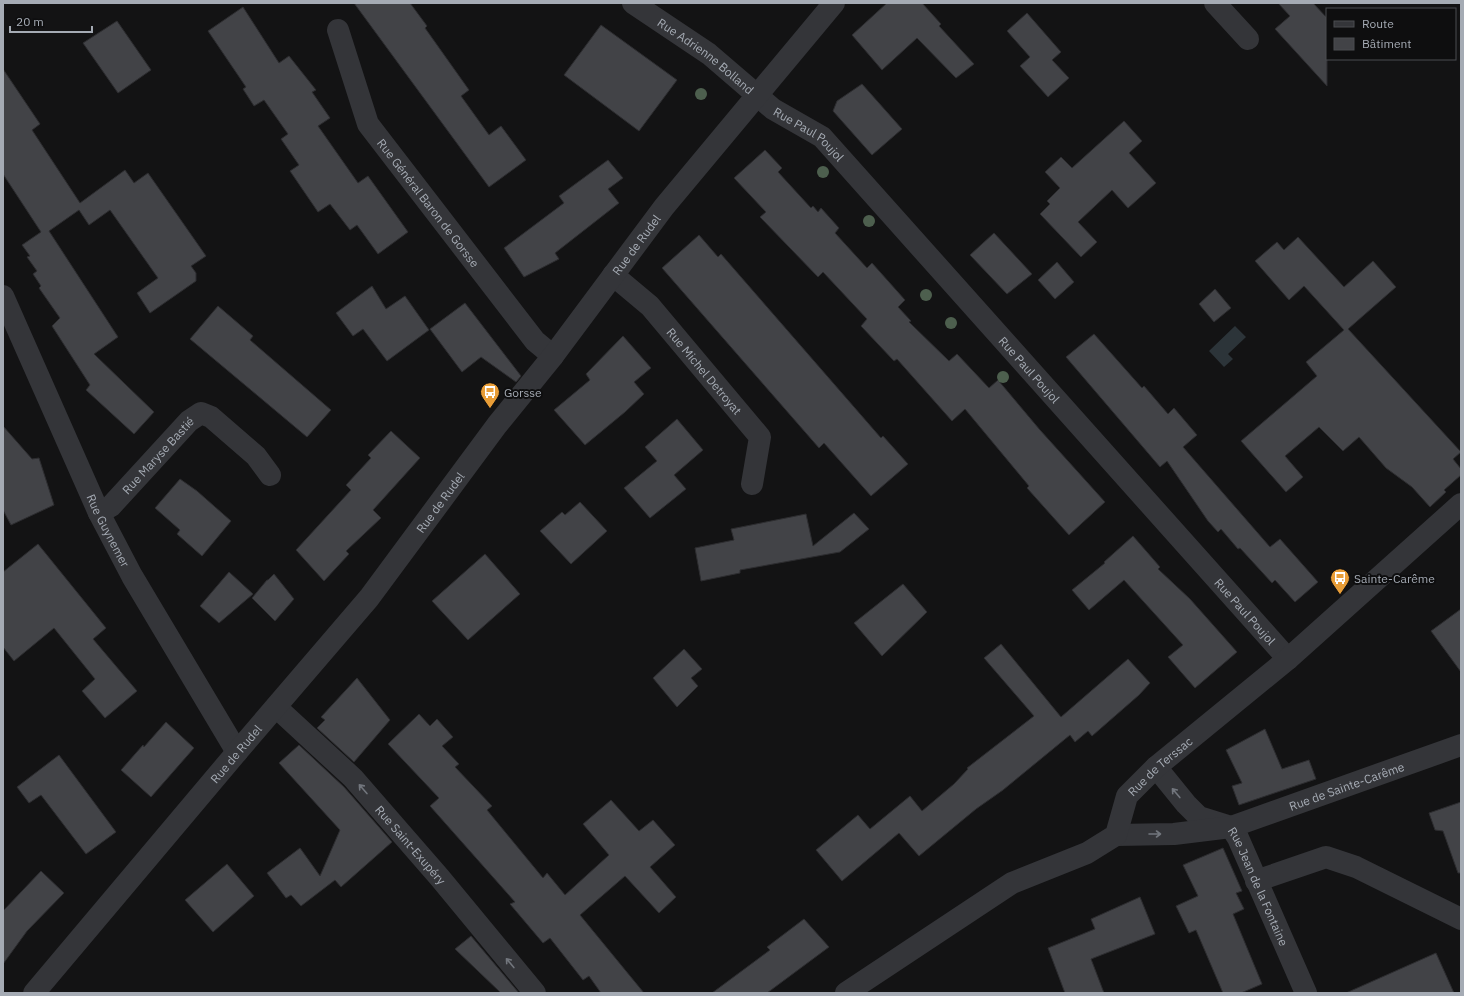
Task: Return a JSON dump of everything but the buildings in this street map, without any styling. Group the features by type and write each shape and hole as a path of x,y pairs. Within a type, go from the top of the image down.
{"street":[{"name":"Rue Adrienne Bolland","path":"633,3 709,54 757,96"},
{"name":"Rue de Rudel","path":"34,993 369,598 497,426 553,356 664,207 834,3"},
{"path":"1216,3 1248,39"},
{"name":"Rue Général Baron de Gorsse","path":"338,30 368,124 535,341 553,356"},
{"name":"Rue Paul Poujol","path":"757,96 773,108 822,137 1288,659"},
{"name":"Rue Michel Detroyat","path":"613,275 650,306 760,437 752,484"},
{"name":"Rue Guynemer","path":"3,296 9,329 98,513 132,576 237,752"},
{"name":"Rue Maryse Bastié","path":"98,513 111,506 189,420 201,413 211,416 245,446 256,456 270,475"},
{"name":"Rue de Terssac","path":"1116,835 1127,796 1156,767 1288,659 1461,504"},
{"name":"Rue Saint-Exupéry","path":"276,707 353,778 440,878 535,993"},
{"name":"Rue de Sainte-Carême","path":"1116,835 1174,834 1231,827 1461,745"},
{"name":"Rue Jean de la Fontaine","path":"1156,767 1186,804 1200,817 1231,827 1238,838 1306,993"},
{"path":"846,993 1012,883 1087,853 1116,835"},
{"path":"1256,881 1326,857 1356,867 1461,920"}],"shaded area":[{"path":"1235,326 1246,337 1228,354 1233,359 1224,367 1209,351"}],"place":[{"name":"Gorsse","path":"490,409"},
{"name":"Sainte-Carême","path":"1340,595"}]}
